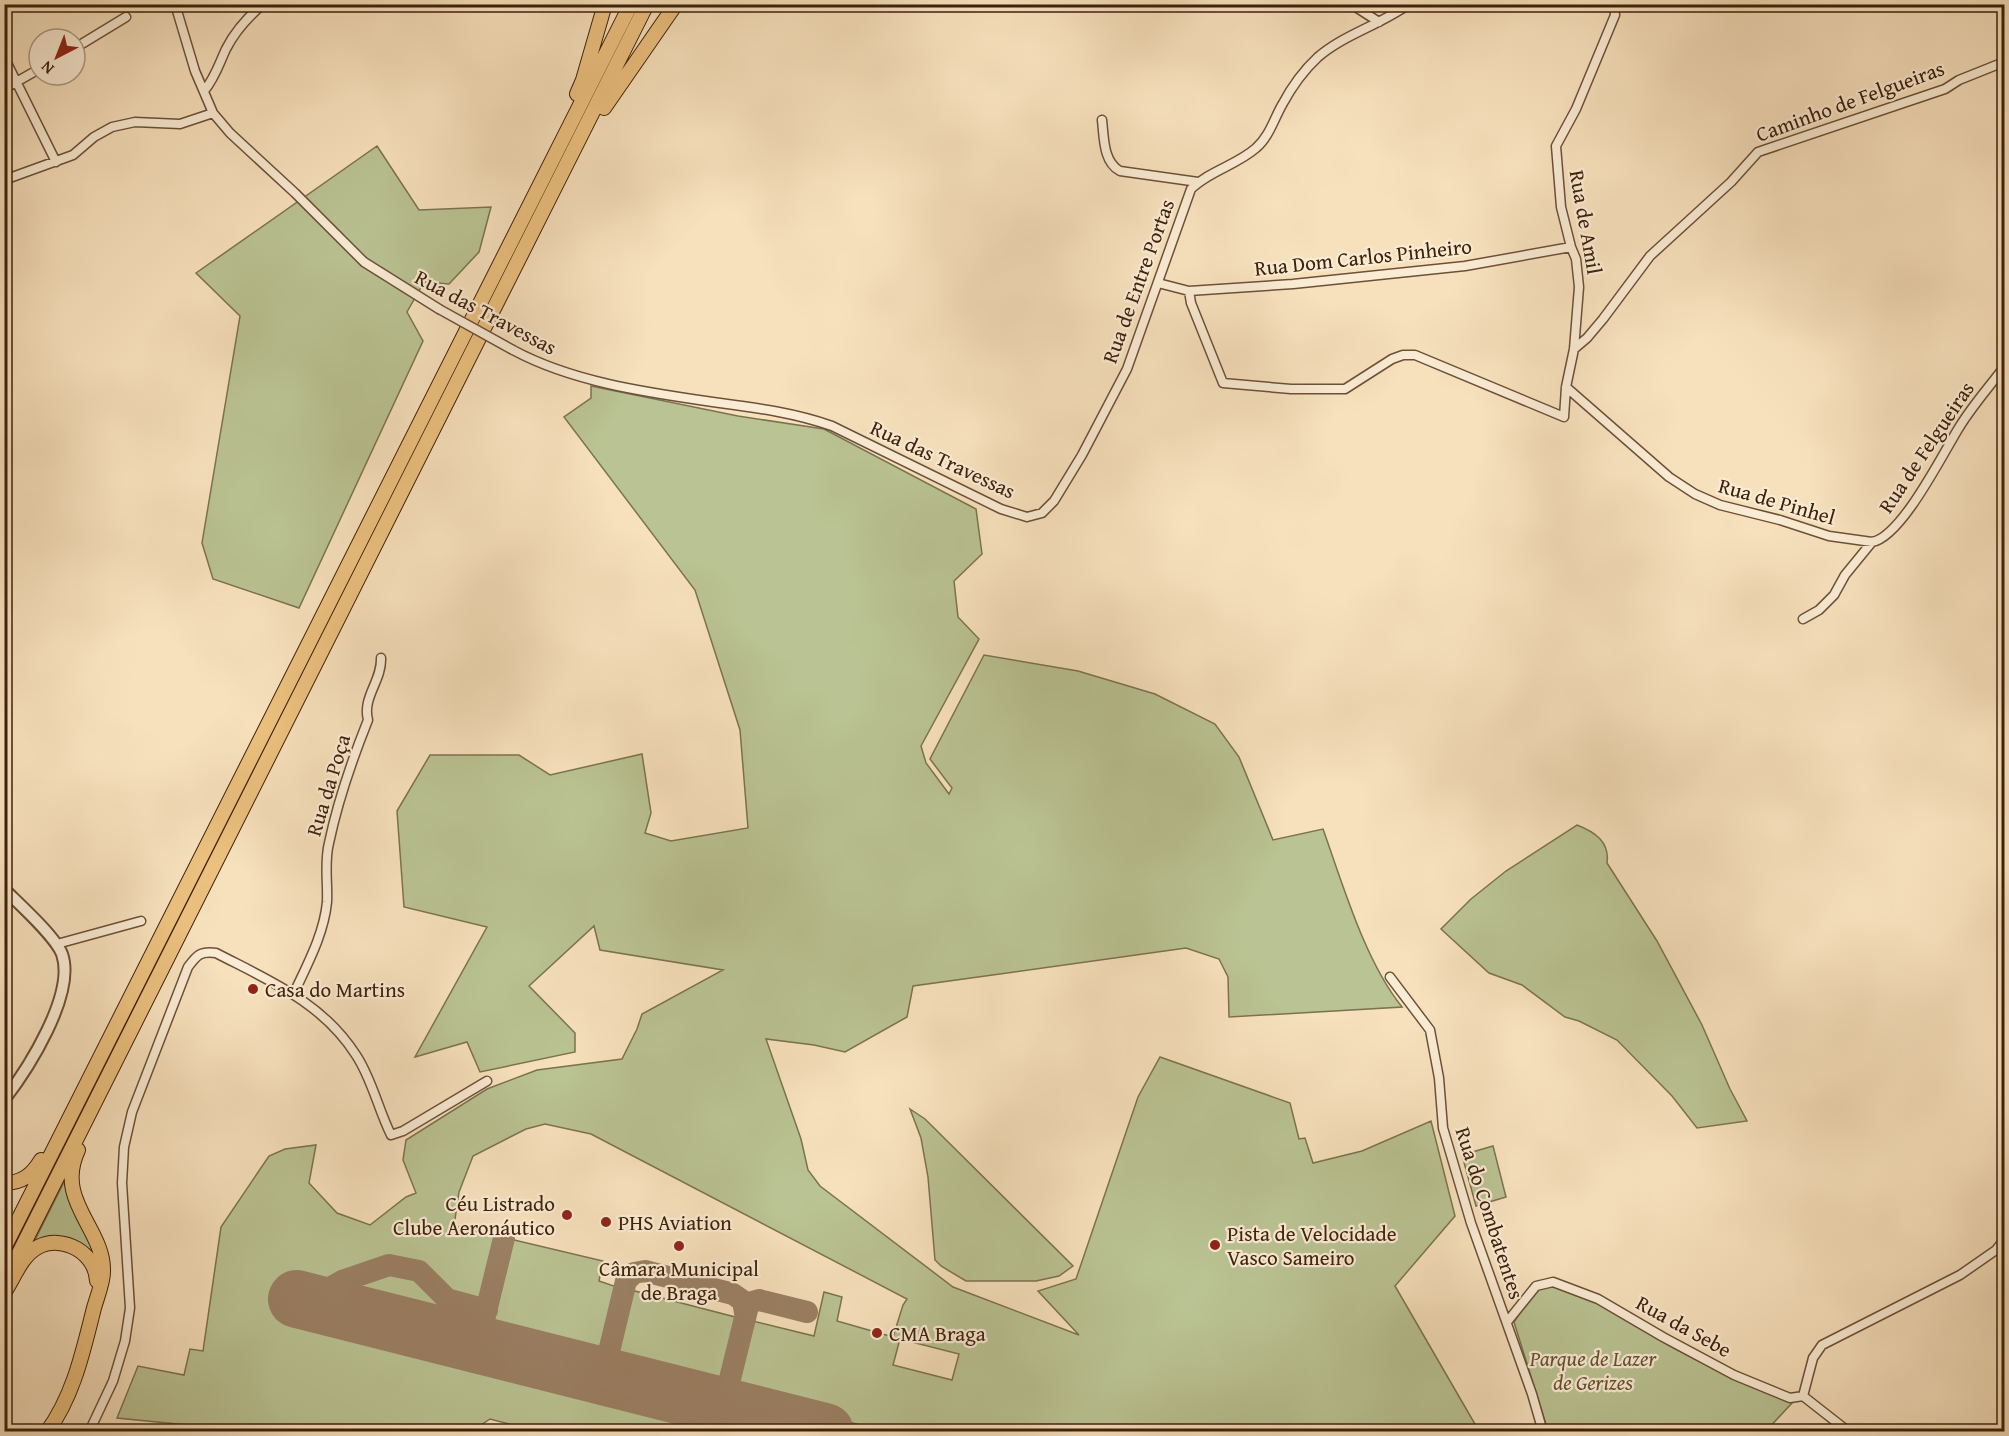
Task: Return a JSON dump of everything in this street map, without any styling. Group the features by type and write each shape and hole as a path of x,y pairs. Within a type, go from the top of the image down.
{"highway":[{"path":"508,248 513,224 583,80 605,4"},
{"path":"4,1248 631,4"},
{"path":"4,1283 647,4"},
{"path":"531,234 546,218 609,99 676,4"},
{"path":"47,1431 65,1403 79,1369 103,1272 99,1248 79,1210 72,1184 74,1159 94,1106"},
{"path":"4,1183 16,1183 33,1173 70,1116"},
{"path":"4,1293 23,1260 37,1247 55,1242 74,1246 88,1257 97,1274 98,1292"}],"street":[{"name":"Rua das Travessas","path":"175,4 195,71 213,113 230,133 295,193 364,262 439,309 538,364 561,372 659,394 806,417 832,426 1001,508 1027,517 1042,513"},
{"path":"204,91 213,81 236,33 263,4"},
{"path":"1351,4 1379,22"},
{"name":"Rua de Entre Portas","path":"1042,513 1054,501 1082,455 1127,369 1191,189 1198,182 1258,147 1282,104 1317,58 1341,39 1379,22 1409,4"},
{"name":"Rua de Amil","path":"1189,291 1191,303 1222,382 1291,389 1345,389 1392,359 1403,355 1415,355 1564,417 1566,387 1574,349 1579,287 1576,259 1561,207 1556,146 1576,109 1615,15 1614,4"},
{"path":"87,41 126,18"},
{"path":"4,57 56,162"},
{"name":"Caminho de Felgueiras","path":"1574,349 1604,319 1650,256 1731,182 1758,152 1935,92 2004,62"},
{"path":"4,89 27,76"},
{"path":"4,180 73,155 94,137 112,127 135,122 180,124 213,113"},
{"path":"1102,120 1105,144 1113,168 1120,171 1198,182"},
{"name":"Rua Dom Carlos Pinheiro","path":"1158,283 1189,291 1293,284 1465,266 1571,247"},
{"name":"Rua de Felgueiras","path":"1803,619 1818,610 1834,595 1845,575 1872,542 1888,534 1923,490 1961,424 2004,367"},
{"name":"Rua de Pinhel","path":"1566,387 1669,477 1695,494 1720,505 1780,520 1829,536 1872,542"},
{"name":"Rua da Poça","path":"294,993 322,926 326,905 328,843 343,786 368,720 365,709 382,670 381,658"},
{"path":"4,889 57,944 63,956 64,978 61,998 51,1021 19,1080 4,1100"},
{"path":"57,944 141,921"},
{"path":"89,1431 113,1381 125,1341 130,1308 122,1183 124,1147 132,1112 188,967 197,956 206,952 216,953 294,993 328,1020 357,1055 391,1135 403,1131 487,1082"},
{"name":"Rua do Combatentes","path":"1390,977 1430,1030 1439,1078 1443,1128 1471,1223 1543,1431"},
{"path":"1803,1396 1813,1358 1822,1345 1960,1275 1996,1250 2004,1240"},
{"name":"Rua da Sebe","path":"1507,1322 1536,1286 1553,1282 1598,1299 1734,1375 1790,1398 1803,1396 1849,1431"}],"green space":[{"path":"377,146 419,210 491,207 479,252 449,284 424,282 407,312 423,341 299,608 213,579 202,543 240,316 196,273"},
{"path":"591,386 738,416 824,429 976,509 982,554 954,581 958,617 979,639 921,746 926,763 949,794 952,788 930,759 984,655 1078,671 1155,694 1215,724 1239,757 1273,840 1323,829 1366,945 1377,968 1402,1007 1229,1017 1228,977 1219,959 1186,948 913,986 907,1017 845,1052 814,1045 766,1039 801,1139 808,1170 820,1186 953,1287 1079,1335 1038,1291 1076,1279 1138,1097 1160,1057 1290,1103 1299,1139 1305,1138 1313,1163 1362,1151 1431,1121 1455,1216 1395,1286 1479,1431 888,1432 738,1394 734,1386 751,1322 814,1336 824,1292 842,1297 837,1321 893,1337 907,1299 591,1134 545,1124 526,1129 473,1156 459,1192 454,1226 500,1237 480,1302 451,1294 421,1266 389,1260 323,1281 299,1284 293,1314 769,1431 536,1431 490,1419 478,1427 480,1431 259,1432 117,1418 138,1366 184,1375 190,1349 203,1351 221,1227 269,1156 285,1149 316,1145 309,1183 337,1213 370,1225 406,1197 416,1193 403,1160 406,1140 487,1089 537,1070 622,1059 642,1014 723,970 600,950 594,926 529,986 575,1033 575,1052 480,1072 467,1042 415,1057 487,927 404,907 397,811 430,755 519,755 550,775 642,754 651,813 645,833 671,841 748,828 740,730 695,590 564,417 591,398","holes":["900,1339 959,1354 952,1380 893,1365"]},
{"path":"1577,825 1590,831 1604,844 1607,863 1657,941 1702,1025 1730,1089 1747,1121 1697,1128 1672,1096 1617,1040 1579,1021 1565,1017 1522,985 1489,973 1441,929 1471,899 1506,871"},
{"path":"910,1109 925,1119 1073,1266 1059,1276 1036,1281 966,1281 941,1266 935,1260 928,1177 921,1138"},
{"path":"1493,1146 1506,1197 1476,1206 1462,1155"},
{"path":"68,1174 96,1260 91,1254 32,1246"},
{"path":"510,1239 603,1261 599,1281 614,1286 617,1291 600,1356 596,1358 497,1334 493,1329 490,1321"},
{"path":"385,1271 416,1276 444,1303 475,1313 479,1317 477,1324 471,1327 353,1297 350,1286 355,1281"},
{"name":"Parque de Lazer de Gerizes","path":"1550,1286 1566,1289 1597,1302 1685,1354 1792,1403 1766,1431 1548,1431 1514,1322 1535,1290"},
{"path":"635,1291 735,1317 737,1321 720,1387 717,1389 619,1365 614,1357 629,1294"}],"taxiway":[{"path":"492,1348 483,1340 481,1332 504,1238"},
{"path":"306,1301 342,1281 389,1265 419,1271 447,1299 487,1310"},
{"path":"614,1378 606,1371 606,1364 626,1281 634,1273 645,1271 733,1294 743,1301 745,1313"},
{"path":"735,1409 727,1403 726,1395 748,1306 759,1300 807,1312"},
{"path":"461,1340 476,1338 481,1332"}],"runway":[{"path":"297,1299 825,1432"}],"place":[{"name":"Casa do Martins","path":"253,989"},
{"name":"Céu Listrado Clube Aeronáutico","path":"567,1215"},
{"name":"PHS Aviation","path":"606,1222"},
{"name":"Pista de Velocidade Vasco Sameiro","path":"1215,1245"},
{"name":"Câmara Municipal de Braga","path":"679,1246"},
{"name":"CMA Braga","path":"877,1333"}]}
